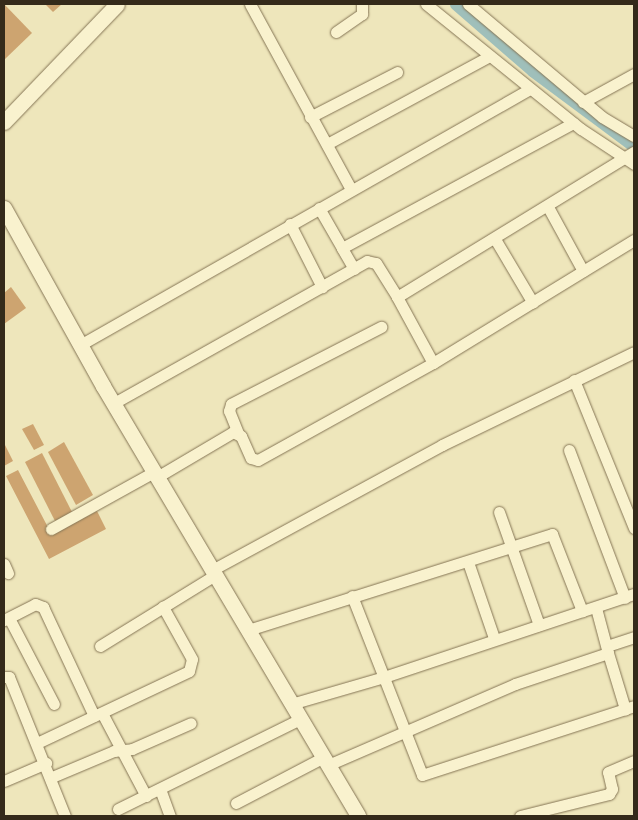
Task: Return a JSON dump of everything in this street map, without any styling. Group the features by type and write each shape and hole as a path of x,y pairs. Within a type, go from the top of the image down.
{"main road":[{"path":"4,122 117,4"},
{"path":"4,208 114,404 358,816"}],"street":[{"path":"250,4 310,117 352,189"},
{"path":"336,32 362,14 362,4"},
{"path":"426,4 573,123 630,162"},
{"path":"468,4 583,102 602,117 634,136"},
{"path":"327,144 490,56"},
{"path":"310,117 397,72"},
{"path":"583,102 634,74"},
{"path":"80,345 530,88"},
{"path":"342,248 573,123"},
{"path":"397,297 548,207 630,162 634,152"},
{"path":"548,207 583,272"},
{"path":"319,208 354,269"},
{"path":"290,224 322,286"},
{"path":"495,239 532,303"},
{"path":"381,328 231,404 229,411 250,456 258,460 433,363 634,240"},
{"path":"114,404 322,286 373,261 397,297 433,363"},
{"path":"100,646 163,607 214,572 442,445 634,352"},
{"path":"574,380 634,528"},
{"path":"51,528 156,474 224,436 238,433"},
{"path":"292,704 384,677 494,638 596,608 629,596 570,450"},
{"path":"499,512 539,625"},
{"path":"248,630 352,596 554,535 582,611"},
{"path":"468,562 494,638"},
{"path":"352,596 423,775 630,708 607,649 596,608"},
{"path":"54,704 6,619 35,604 43,607 98,714 123,750 146,796"},
{"path":"37,743 186,674 191,668 192,659 163,607"},
{"path":"236,802 326,761 407,731 515,684 607,649 634,636"},
{"path":"4,677 9,677 52,777 64,816"},
{"path":"118,810 300,719"},
{"path":"52,777 123,750 132,749 191,723"},
{"path":"520,816 609,794 612,790 608,772 634,761"},
{"path":"4,781 46,763"},
{"path":"160,789 170,816"}],"building":[{"path":"4,4 32,33 4,60"},
{"path":"45,4 62,4 53,12"},
{"path":"11,287 26,308 4,324 4,293"},
{"path":"33,424 44,445 34,450 22,429"},
{"path":"64,442 93,495 76,505 48,452"},
{"path":"4,443 13,461 4,466"},
{"path":"42,453 72,512 55,521 25,462"},
{"path":"18,470 52,535 97,511 106,529 49,559 6,476"}],"waterway":[{"path":"455,4 532,71 634,147"}]}
